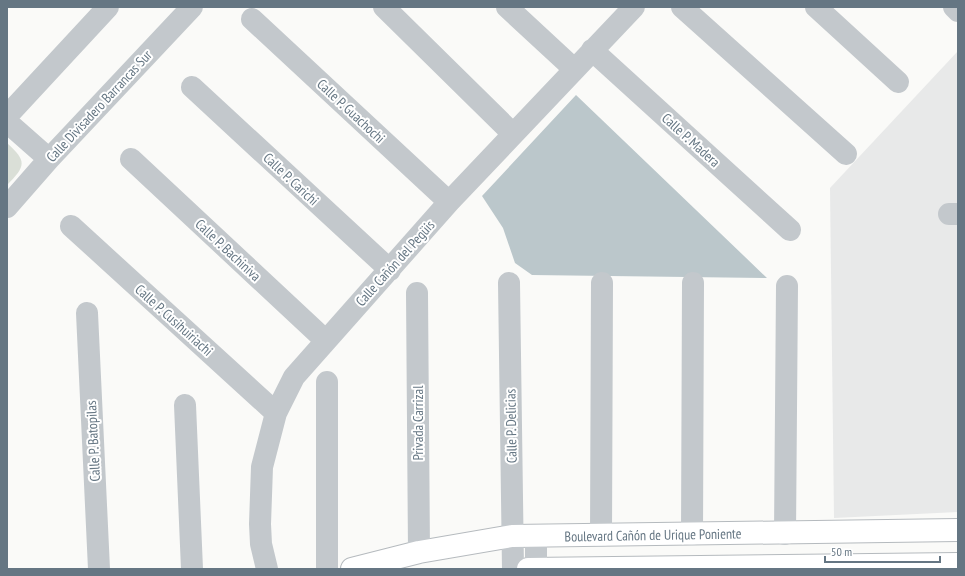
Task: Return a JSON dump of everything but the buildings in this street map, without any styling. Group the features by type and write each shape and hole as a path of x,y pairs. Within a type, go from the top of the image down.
{"main road":[{"name":"Boulevard Cañón de Urique Poniente","path":"352,569 419,552 512,536 785,534 958,530"},
{"path":"810,533 810,567"},
{"path":"528,569 810,567 958,564"}],"street":[{"path":"7,116 108,7"},
{"name":"Calle Divisadero Barrancas Sur","path":"7,207 49,159 192,7"},
{"path":"384,7 513,134"},
{"path":"507,7 574,69"},
{"name":"Calle Cañón del Pegüis","path":"267,569 260,531 262,467 276,413 294,377 325,340 390,270 449,202 634,7"},
{"path":"682,7 846,154"},
{"path":"816,7 898,82"},
{"path":"954,7 958,11"},
{"name":"Calle P. Guachochi","path":"252,19 449,202"},
{"name":"Calle P. Madera","path":"592,50 790,230"},
{"name":"Calle P. Carichi","path":"192,87 390,270"},
{"path":"7,122 49,159"},
{"name":"Calle P. Bachiniva","path":"131,159 325,340"},
{"name":"Calle P. Cusihuiriachi","path":"71,226 276,413"},
{"name":"Calle P. Delicias","path":"509,283 513,569"},
{"path":"601,536 602,283"},
{"path":"692,534 693,283"},
{"path":"785,534 787,286"},
{"name":"Privada Carrizal","path":"417,293 419,552"},
{"name":"Calle P. Batopilas","path":"86,313 99,569"},
{"path":"327,382 327,569"},
{"path":"185,405 192,569"},
{"path":"536,536 536,569"}],"shaded area":[{"path":"958,51 958,512 834,518 830,188"},
{"path":"576,95 767,278 532,275 515,263 503,228 482,196"},
{"path":"7,143 18,154 22,164 18,173 7,185"}]}
